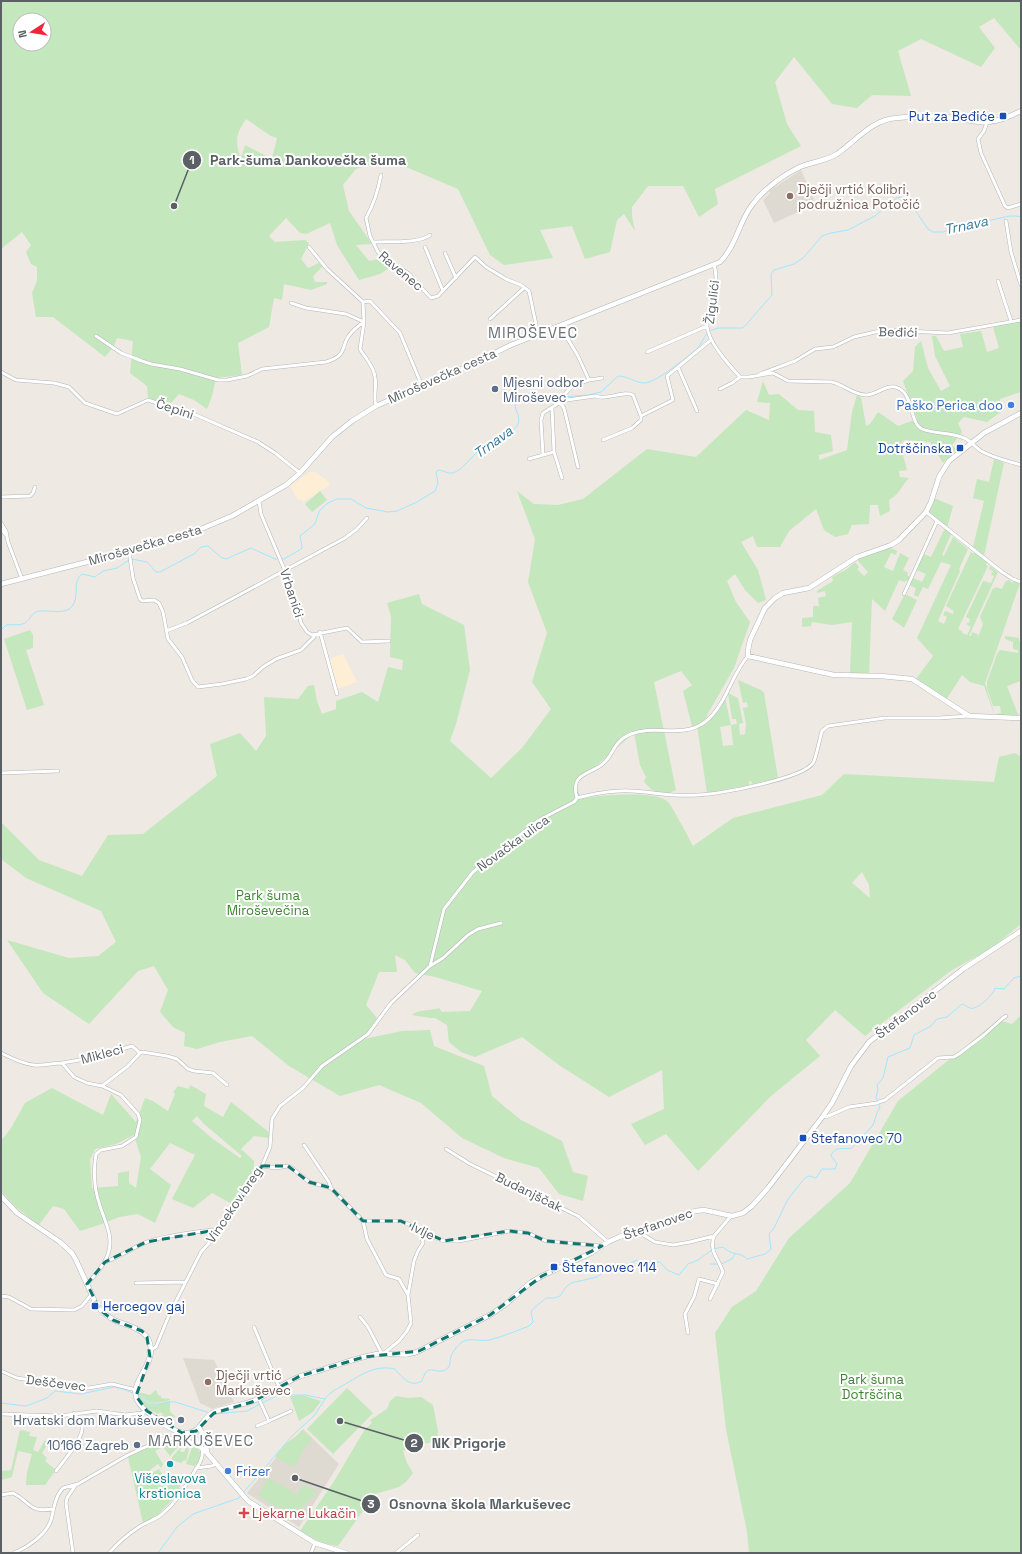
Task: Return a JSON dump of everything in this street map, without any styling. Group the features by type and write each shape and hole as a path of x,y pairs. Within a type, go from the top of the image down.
{"main road":[{"name":"Miroševečka cesta","path":"1,584 189,534 232,516 286,485 300,473 332,437 352,421 376,406 468,366 511,345 720,262 729,251 742,222 752,205 764,192 785,176 800,168 827,159 837,153 879,122 898,118 944,118 987,122 996,121 1021,111"},
{"path":"1021,413 988,430 946,466 939,477 931,502 926,512 911,529 894,543 857,557 809,588 783,593 775,598 765,608 750,640 748,650 748,656 834,675 881,676 912,679 969,716 1021,718"},
{"name":"Štefanovec","path":"194,1432 212,1414 259,1400 278,1387 308,1374 364,1357 382,1354 407,1355 419,1351 490,1315 506,1304 530,1283 542,1276 591,1253 608,1242 637,1230 700,1210 732,1216 743,1212 752,1206 768,1188 823,1116 832,1103 851,1066 869,1042 963,969 1021,931"},
{"path":"1,1196 17,1213 60,1242 72,1253 91,1295 100,1310 113,1320 142,1331 147,1337 151,1350 148,1363 135,1393 139,1403 147,1411 175,1431 186,1434 194,1432 200,1446 208,1453 242,1495 268,1515 315,1543 335,1552 346,1553"},
{"path":"199,1428 204,1435 208,1453"},
{"path":"200,1446 203,1446 206,1443"}],"street":[{"path":"987,122 984,131 978,139 981,153 1005,206 1008,208 1021,204"},
{"name":"Ravenec","path":"381,175 375,199 366,218 370,236 378,252 384,258 409,274 431,298 438,296 475,257 486,267 524,288"},
{"path":"1006,221 1011,252 1021,285"},
{"path":"373,242 417,240 425,239 430,236"},
{"path":"309,247 327,269 364,302 364,322 360,349 372,366 375,375 374,399 376,406"},
{"path":"425,247 443,291"},
{"path":"445,253 456,278"},
{"name":"Žigulići","path":"714,265 716,279 707,327 711,340 740,377"},
{"path":"998,281 1011,321"},
{"path":"490,318 524,288 529,291 538,334"},
{"path":"364,302 370,301 400,333 422,386"},
{"path":"291,304 306,308 346,314 364,322"},
{"name":"Beđići","path":"759,375 795,361 815,349 833,347 854,337 876,331 884,330 948,333 1021,320"},
{"path":"96,336 121,353 150,364 180,369 218,380 227,380 246,376 262,370 326,362 335,359 340,356 347,338 355,328 364,322"},
{"path":"560,326 578,356 589,380"},
{"path":"647,352 707,327"},
{"path":"641,416 673,400 668,376 711,340"},
{"path":"678,367 697,411"},
{"name":"Čepini","path":"1,372 16,380 54,383 69,387 85,403 117,414 148,400 189,412 258,442 275,452 300,473"},
{"path":"720,389 740,377 773,373 788,381 832,382 839,384 855,393 864,395 871,394 887,387 898,388 906,395 916,423 922,429 953,434 964,438 980,450 1021,466"},
{"path":"543,455 541,420 543,413 560,401 574,385 589,380 602,378"},
{"path":"560,401 595,396 600,398 611,398 630,393 633,395 641,416 641,420 632,428 603,440"},
{"path":"560,401 565,412 578,466"},
{"path":"552,408 554,452 562,478"},
{"path":"529,459 554,452"},
{"path":"1,497 30,496 35,487"},
{"name":"Vrbanići","path":"259,501 261,514 285,570 296,602 301,623 307,632 312,635 315,634"},
{"path":"926,512 1010,578 1021,582"},
{"path":"166,632 187,623 345,538 357,529 367,518"},
{"path":"904,594 937,521"},
{"path":"1,523 6,531 6,535 22,579"},
{"path":"1,529 6,535"},
{"path":"129,551 140,599 154,600 159,603 163,612 168,639 182,657 192,680 198,687 239,682 253,676 268,663 301,650 314,637 315,634 320,632 347,628 362,642 389,641"},
{"path":"320,632 337,694"},
{"path":"748,656 717,709 706,721 702,724 679,732 648,730 626,736 617,743 609,757 602,765 579,778 575,788 577,798 625,790 672,795 697,795 736,789 788,777 808,767 813,763 822,731 825,727 885,718 939,718 969,716"},
{"path":"1,773 58,771"},
{"name":"Novačka ulica","path":"430,966 444,910 473,872 539,820 570,806 577,798"},
{"path":"430,966 443,958 468,934 478,929 501,923"},
{"name":"Vincekov breg","path":"151,1350 156,1347 169,1315 194,1264 216,1230 238,1204 262,1166 270,1147 272,1119 280,1106 303,1088 322,1066 360,1040 374,1026 378,1018 391,1003 430,966"},
{"path":"823,1116 826,1118 849,1107 878,1103 885,1100 938,1058 954,1057 959,1054 1006,1016"},
{"name":"Mikleci","path":"62,1064 98,1057 132,1046 140,1053 167,1056 177,1059 188,1069 194,1071 213,1072 227,1085"},
{"path":"1,1053 18,1061 35,1065 51,1063 62,1064 74,1077 87,1083 102,1086 121,1095 138,1114 140,1120 136,1137 122,1146 101,1150 96,1154 93,1170 95,1188 100,1207 107,1222 110,1242 105,1262 86,1284"},
{"name":"Mikleci","path":"102,1086 128,1066 140,1053"},
{"path":"304,1145 329,1182 331,1188 363,1221 367,1239 386,1275 399,1279 408,1295"},
{"name":"Budanjščak","path":"446,1149 470,1164 578,1216 608,1242"},
{"path":"262,1166 276,1168 288,1166 294,1169 309,1182 331,1188"},
{"path":"710,1299 723,1272 712,1250 714,1236 732,1216"},
{"name":"Ivlje","path":"363,1221 401,1221 444,1241 459,1241 509,1231 528,1233 546,1241 602,1246"},
{"path":"105,1262 114,1259 146,1242 158,1238 216,1230"},
{"path":"360,1317 368,1327 382,1354 399,1340 407,1331 411,1323 408,1295 414,1261 423,1243 421,1230"},
{"path":"637,1230 655,1242 673,1245 714,1236"},
{"path":"688,1333 685,1314 694,1297 699,1279 718,1284"},
{"path":"136,1283 185,1282"},
{"path":"1,1296 9,1297 31,1309 74,1310 82,1306 91,1295"},
{"path":"254,1327 278,1387"},
{"name":"Deščevec","path":"1,1371 17,1378 75,1387 88,1388 112,1384 135,1393"},
{"path":"259,1400 269,1421"},
{"path":"1,1414 60,1416 97,1411 125,1415 147,1411"},
{"path":"257,1426 292,1412"},
{"path":"56,1472 82,1432 82,1426 74,1413"},
{"path":"14,1553 29,1546 47,1528 51,1519 52,1509 62,1489 75,1486 128,1456 163,1439 178,1438 200,1446 202,1458 184,1490 169,1508 160,1516 139,1526 117,1544 110,1553"},
{"path":"196,1468 216,1464"},
{"path":"73,1553 66,1503 67,1498 75,1486"},
{"path":"1,1495 13,1493 33,1508 44,1511 52,1509"},
{"path":"396,1553 418,1535"},
{"path":"311,1553 315,1543"}],"highlighted area":[{"path":"262,1166 288,1166 309,1182 331,1188 363,1221 401,1221 444,1241 509,1231 528,1233 546,1241 602,1246 542,1276 490,1315 419,1351 364,1357 300,1376 252,1402 214,1413 196,1431 182,1433 147,1411 136,1396 150,1357 147,1337 142,1331 113,1320 100,1310 87,1284 105,1262 146,1242 216,1230 238,1203"}],"shaded area":[{"name":"Dječji vrtić Kolibri, podružnica Potočić","path":"801,170 816,204 774,223 763,200 770,193 769,191"},
{"path":"310,472 315,472 328,481 330,485 303,502 301,499 298,500 290,486"},
{"path":"343,654 357,682 337,689 328,659"},
{"name":"Dječji vrtić Markuševec","path":"183,1358 214,1360 234,1402 212,1409 200,1403"},
{"path":"303,1429 339,1464 299,1527 247,1493 274,1460"}],"green space":[{"path":"1,1 1021,1 1021,50 994,18 979,27 995,48 981,67 921,39 898,51 911,96 872,95 857,108 832,104 794,57 775,82 787,124 801,146 715,189 718,204 699,217 683,186 648,186 632,207 635,231 624,214 617,220 610,252 585,259 572,226 540,230 553,258 504,265 490,255 458,189 387,159 356,169 343,185 349,211 372,244 356,245 369,261 382,258 393,266 380,274 359,280 337,245 330,223 306,234 300,233 286,218 269,236 275,242 305,240 309,243 301,259 308,268 319,263 323,266 313,276 315,282 327,282 327,284 311,290 284,284 282,300 274,298 269,327 238,343 242,375 216,378 207,409 194,400 179,394 168,406 148,398 147,386 130,373 133,341 117,338 114,346 105,357 53,317 36,317 32,293 37,281 37,267 31,264 26,252 31,245 22,232 1,249","holes":["246,119 271,136 277,138 272,159 245,145 242,156 239,154 237,140"]},
{"name":"Park šuma Miroševečina","path":"1021,321 1021,392 1000,399 1002,411 987,422 964,417 958,423 962,432 952,445 956,450 943,463 930,442 905,440 900,444 907,470 899,471 900,477 909,478 898,493 889,500 890,511 880,516 878,505 870,505 869,524 852,525 848,534 835,537 824,530 816,509 789,531 780,547 757,547 753,536 741,542 758,570 766,600 758,603 745,590 735,574 727,581 736,602 750,622 734,668 707,715 705,723 714,715 725,698 731,725 737,724 736,719 732,719 728,693 738,698 743,723 739,724 740,735 745,734 746,724 743,708 748,707 747,702 743,703 738,680 761,690 764,693 778,778 752,784 751,781 749,781 749,785 707,793 697,726 692,726 683,691 692,685 681,671 654,682 676,790 665,795 652,790 644,782 646,777 640,765 634,733 575,784 581,798 613,795 638,795 660,798 667,801 676,814 693,846 733,818 822,795 844,774 994,782 999,757 1015,753 1021,757 1021,924 992,948 952,970 865,1036 835,1010 806,1040 820,1056 771,1096 698,1171 666,1134 645,1145 631,1124 664,1109 662,1070 609,1097 559,1065 522,1037 475,1057 461,1052 449,1042 447,1025 435,1018 412,1015 421,1011 439,1008 442,1012 470,1011 482,991 435,977 415,973 405,960 395,955 397,972 379,972 366,1005 377,1018 364,1039 402,1031 430,1030 434,1046 484,1066 492,1096 521,1120 562,1141 573,1172 588,1176 583,1201 559,1194 539,1168 504,1158 462,1138 421,1103 379,1085 340,1096 289,1066 252,1036 220,1042 197,1049 184,1046 185,1033 173,1027 160,1012 168,990 154,966 138,971 89,1024 43,993 7,940 69,958 98,956 116,942 101,911 26,878 1,859 1,822 39,860 82,876 108,835 143,834 217,776 210,744 240,733 256,751 266,736 264,697 298,699 308,686 314,685 317,701 322,714 336,709 336,701 362,692 378,702 388,667 402,670 403,660 390,657 391,616 387,603 419,594 422,604 464,625 470,670 450,741 491,778 522,748 551,709 532,682 547,633 528,582 535,539 517,491 534,504 558,505 583,499 647,449 696,457 746,410 769,420 770,403 757,402 763,381 769,395 779,394 798,410 814,411 815,432 831,435 833,451 819,455 819,460 847,450 852,412 857,395 861,397 866,426 870,424 878,412 898,426 917,419 903,381 913,371 915,347 921,341 928,368 941,391 950,386 935,356 932,336 936,336 944,351 963,347 960,334 981,331 987,352 999,348 993,327","holes":["731,725 733,745 723,746 720,727","862,872 869,885 870,898 852,883"]},
{"path":"994,459 1004,463 984,556 973,547 984,501 973,498 977,479 989,482"},
{"path":"320,491 327,500 312,512 305,504"},
{"path":"934,498 953,506 947,528 929,512"},
{"path":"945,528 951,534 942,555 944,556 953,537 968,549 938,621 944,624 947,617 943,615 945,611 953,614 954,611 946,606 971,552 974,554 975,552 987,562 986,565 988,566 958,629 962,631 962,633 967,635 971,627 966,624 969,623 970,619 966,617 983,581 991,583 994,576 991,575 993,571 989,569 990,566 998,572 969,636 971,636 972,632 979,635 983,624 980,617 993,588 994,589 995,587 1002,589 1005,582 1009,580 1012,583 1014,581 1020,583 985,683 995,716 984,686 970,682 962,675 946,700 916,679 933,656 917,638 951,565 941,562 928,589 923,587 918,597 914,595 916,588 909,585 913,578 922,582 926,574 916,570 924,554 931,557"},
{"path":"889,547 897,551 896,555 891,553 884,567 893,571 900,553 909,558 903,570 908,573 907,575 910,577 908,581 906,580 905,582 899,580 885,611 872,599 869,674 850,674 852,622 832,625 812,622 811,626 802,627 802,618 813,617 813,606 819,606 818,598 826,596 825,591 817,593 817,591 833,581 832,577 847,569 855,562 859,567 857,569 864,576 868,572 858,561 858,558"},
{"path":"905,594 917,600 904,628 892,619"},
{"path":"30,630 33,635 33,648 26,650 44,705 27,710 4,639"},
{"path":"1005,636 1019,638 1019,642 1021,642 1021,681 1007,686 1019,717 998,717 996,714 1001,713 1000,706 993,706 987,688 987,682 997,654 1000,650 1018,653 1018,650 1013,649 1013,642 1005,639"},
{"name":"Park šuma Dotrščina","path":"1021,1015 1021,1553 749,1553 747,1532 726,1429 715,1333 732,1307 756,1291 789,1238 850,1183 898,1101 998,1020 1012,1024"},
{"path":"190,1085 206,1094 204,1106 223,1117 231,1102 270,1133 269,1138 254,1136 241,1149 254,1161 253,1178 234,1205 212,1193 193,1208 172,1199 195,1155 170,1143 150,1169 171,1185 155,1223 138,1214 119,1217 80,1231 64,1209 53,1206 39,1225 17,1208 1,1191 1,1141 11,1128 25,1103 52,1088 103,1115 111,1094 136,1122 145,1098 153,1101 168,1111 175,1094 173,1092 178,1086 189,1089","holes":["197,1116 204,1124 242,1156 240,1158 213,1139 192,1121","134,1135 141,1157 136,1188 129,1183 129,1171 118,1173 118,1186 92,1188 90,1160 95,1149 116,1144"]},
{"path":"347,1388 373,1413 333,1454 307,1429"},
{"path":"156,1390 161,1398 170,1400 153,1403 138,1394 138,1392 150,1395"},
{"path":"302,1395 321,1401 313,1412 299,1421 290,1396"},
{"path":"396,1396 408,1398 421,1397 433,1405 438,1431 437,1441 419,1445 403,1451 407,1463 413,1473 406,1482 399,1487 375,1494 338,1546 321,1543 300,1531 333,1483 365,1429 372,1423 370,1420 387,1409 390,1401"},
{"path":"140,1397 151,1404 170,1401 170,1412 175,1416 171,1423 162,1416 163,1414 160,1412 158,1414 147,1408 138,1398"},
{"path":"20,1430 30,1432 29,1436 37,1437 33,1450 38,1452 45,1440 49,1442 42,1453 47,1458 45,1461 56,1470 45,1485 26,1485 27,1472 32,1454 18,1451 12,1477 1,1480 1,1471 11,1470"},
{"path":"303,1431 312,1439 306,1446 294,1467 275,1457 284,1445"},
{"path":"166,1440 184,1440 170,1456 163,1447 155,1451 163,1464 161,1468 158,1464 150,1470 152,1473 159,1469 165,1478 164,1479 160,1475 156,1480 161,1486 167,1487 171,1483 170,1478 172,1475 181,1484 179,1488 182,1489 158,1515 143,1523 128,1457"},
{"path":"183,1445 180,1450 181,1452 184,1452 187,1447 189,1450 186,1461 184,1460 181,1463 172,1460 172,1457"},
{"path":"193,1445 201,1453 199,1462 194,1466 186,1464"},
{"path":"268,1478 297,1494 287,1512 258,1496"},
{"path":"303,1484 317,1492 288,1521 285,1517"}],"waterway":[{"name":"Trnava","path":"709,331 718,328 743,328 772,295 771,274 774,270 794,264 803,258 822,236 848,230 875,216 896,198 902,197 908,200 928,229 933,232 943,232 1010,216 1021,217"},
{"name":"Trnava","path":"564,397 588,395 601,392 618,376 641,383 650,382 672,369 697,349 707,333"},
{"name":"Trnava","path":"132,559 147,562 156,572 160,572 194,554 201,547 208,546 222,558 226,559 251,548 275,559 284,559 301,549 300,536 315,524 319,512 328,503 337,499 351,499 366,508 388,512 397,511 417,502 435,491 438,483 436,472 438,470 451,473 456,472 476,453 498,436 511,431 517,426 519,418 515,406 521,396 525,394 540,397 561,396"},
{"name":"Trnava","path":"1,630 6,625 25,623 34,613 39,611 59,612 68,610 74,603 76,584 82,574 95,577 103,571 117,568 129,560"},
{"name":"Štefanovec","path":"262,1403 278,1395 305,1395 325,1399 333,1391 360,1375 380,1368 395,1369 407,1381 418,1383 422,1381 424,1375 429,1370 441,1371 447,1369 450,1365 453,1352 462,1342 469,1340 489,1340 529,1326 533,1322 531,1312 546,1298 560,1296 566,1287 571,1283 597,1277 605,1271 625,1266 637,1260 649,1263 660,1262 667,1270 679,1275 688,1264 698,1260 713,1249 723,1247 730,1252 741,1255 747,1259 765,1254 771,1249 769,1234 774,1228 788,1199 805,1178 809,1176 816,1178 822,1169 835,1169 837,1164 831,1156 835,1150 852,1148 873,1125 880,1107 876,1097 878,1090 877,1085 883,1078 888,1057 910,1048 914,1035 931,1026 937,1019 947,1017 962,1004 971,1008 977,1007 989,997 995,988 1004,989 1014,978 1021,976"},
{"path":"721,1264 732,1259 735,1254"},
{"path":"710,1264 718,1264"},
{"name":"Štefanovec","path":"1,1403 26,1406 47,1398 55,1391 81,1394 114,1387 133,1393"},
{"name":"Štefanovec","path":"138,1395 152,1404 175,1402 210,1413"},
{"path":"243,1493 293,1435 314,1416 325,1399"},
{"name":"Štefanovec","path":"215,1414 247,1411 260,1404"},
{"path":"158,1553 177,1527 193,1514 239,1498 241,1495"}],"place":[{"name":"Put za Beđiće","path":"1003,116"},
{"name":"Dječji vrtić Kolibri, podružnica Potočić","path":"790,196"},
{"name":"Park-šuma Dankovečka šuma","path":"174,206"},
{"name":"Mjesni odbor Miroševec","path":"495,389"},
{"name":"Paško Perica doo","path":"1011,405"},
{"name":"Dotrščinska","path":"960,448"},
{"name":"Štefanovec 70","path":"803,1138"},
{"name":"Štefanovec 114","path":"554,1267"},
{"name":"Hercegov gaj","path":"95,1306"},
{"name":"Dječji vrtić Markuševec","path":"208,1382"},
{"name":"Hrvatski dom Markuševec","path":"181,1420"},
{"name":"NK Prigorje","path":"340,1421"},
{"name":"10166 Zagreb","path":"137,1445"},
{"name":"Višeslavova krstionica","path":"170,1464"},
{"name":"Frizer","path":"228,1471"},
{"name":"Osnovna škola Markuševec","path":"295,1478"},
{"name":"Ljekarne Lukačin","path":"244,1513"}],"district":[{"name":"MIROŠEVEC","path":"533,332"},
{"name":"MARKUŠEVEC","path":"201,1440"}]}
